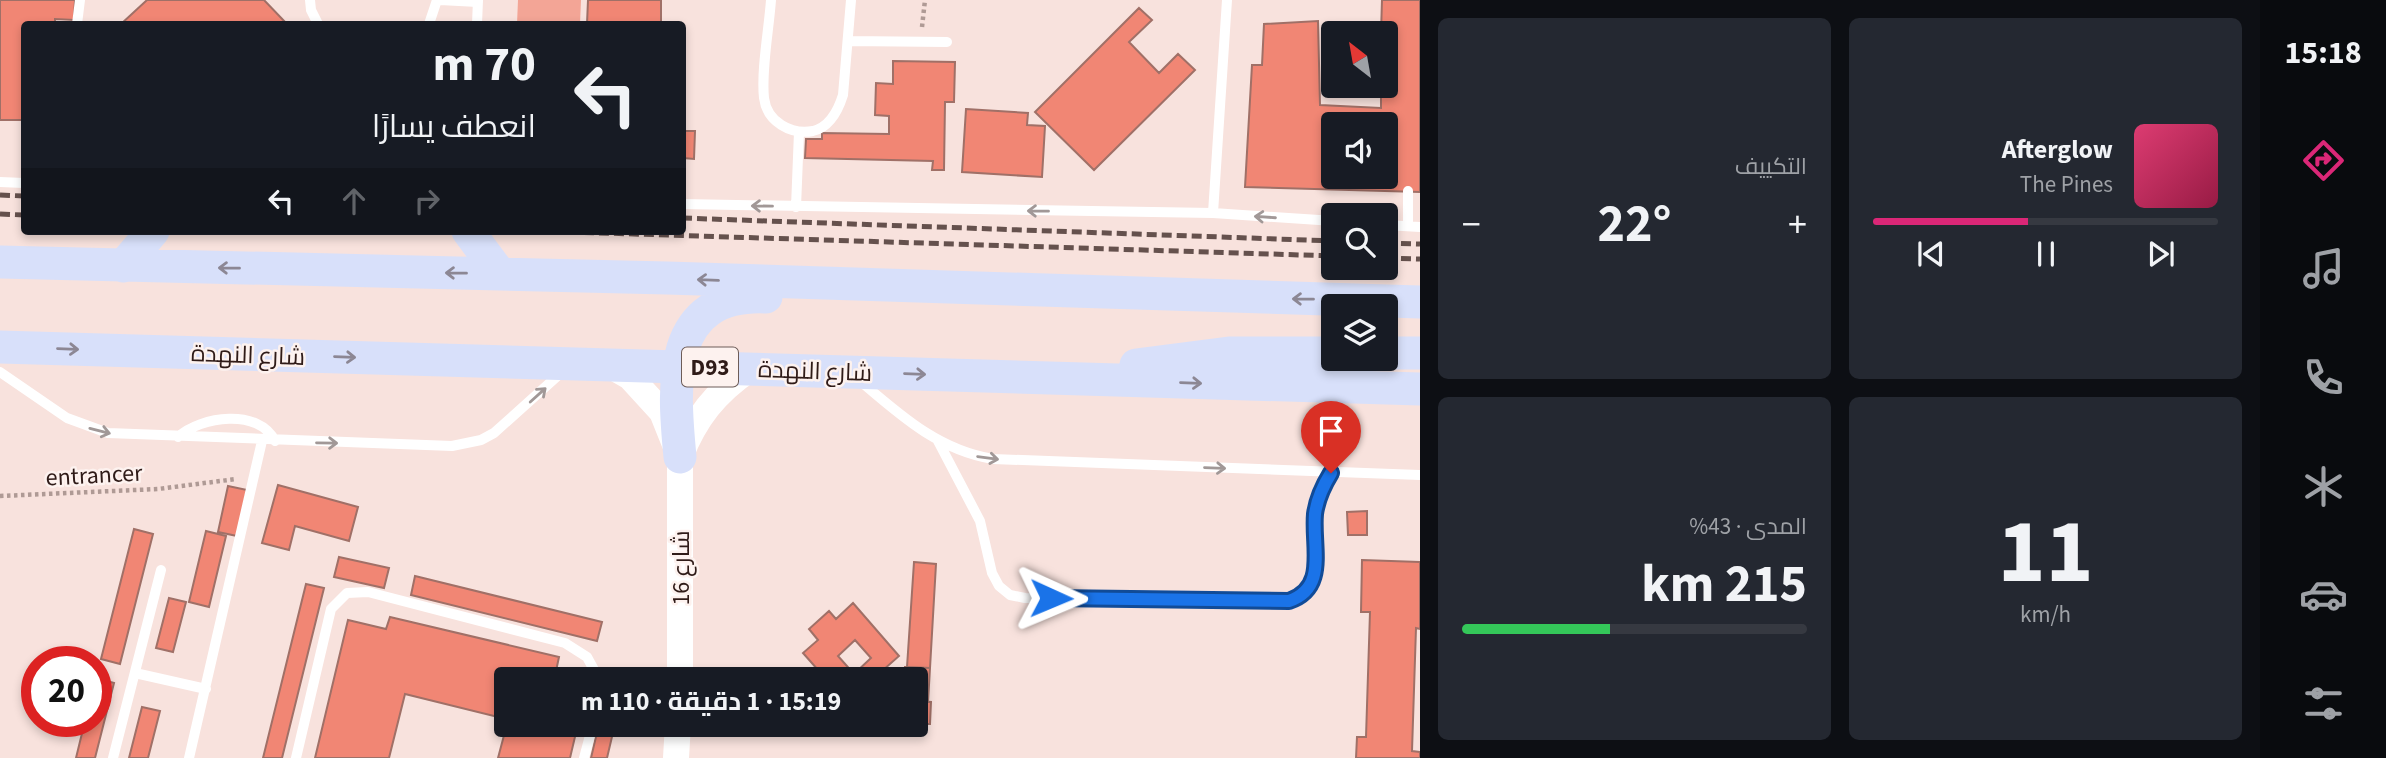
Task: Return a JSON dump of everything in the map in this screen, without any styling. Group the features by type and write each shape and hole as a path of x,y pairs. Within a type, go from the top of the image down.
{"main road":[{"path":"123,266 150,235"},
{"path":"471,235 500,274"},
{"path":"0,262 1420,302"},
{"path":"680,457 677,409 681,345 704,314 738,298 1105,307 1202,297"},
{"name":"شارع النهدة","path":"0,347 1420,389"},
{"path":"1069,379 1167,360 1229,353 1321,353"},
{"path":"1398,353 1420,353"}],"street":[{"name":"شارع 16","path":"609,365 630,377 662,412 680,457 680,667"},
{"name":"شارع 16","path":"680,457 700,415 731,382 750,369"},
{"path":"676,758 677,737"}],"lane":[{"path":"77,21 80,0"},
{"path":"310,0 317,21"},
{"path":"430,21 439,0 478,1 477,21"},
{"path":"771,0 764,98 776,121 799,132 815,130 828,123 838,111 851,0"},
{"path":"1213,214 1227,0"},
{"path":"848,41 947,42"},
{"path":"796,207 799,132"},
{"path":"0,182 21,183"},
{"path":"1408,191 1408,226"},
{"path":"686,204 1213,214 1321,220"},
{"path":"1398,226 1420,227"},
{"path":"0,372 67,418 93,430 122,435 262,441 467,444 494,433 571,364"},
{"path":"849,372 901,416 938,441 972,455 993,459 1420,475"},
{"path":"178,438 195,424 217,420 259,424 266,428 275,441"},
{"path":"189,758 262,441"},
{"path":"938,441 962,483 986,540 992,573 999,586 1010,595 1024,598 1289,601 1301,597 1315,578 1318,500 1331,473"},
{"path":"113,758 161,570"},
{"path":"296,758 331,609 346,593 368,592 565,643 587,656 593,667"},
{"path":"135,673 206,689"},
{"path":"584,758 590,737"}],"path":[{"path":"921,41 925,0"},
{"name":"entrancer","path":"0,496 158,489 256,476"}],"shaded area":[{"path":"518,0 581,0 580,21 517,21"}],"building":[{"path":"0,0 75,0 74,20 21,21 21,120 0,120"},
{"path":"147,0 264,0 284,21 124,21"},
{"path":"588,0 661,0 661,21 587,21"},
{"path":"1382,0 1420,0 1420,192 1245,187 1252,65 1262,65 1264,24 1318,21 1320,105 1381,108 1381,98 1398,98 1398,21 1381,21"},
{"path":"1139,8 1152,20 1129,42 1159,73 1178,54 1195,70 1094,170 1035,112"},
{"path":"893,61 955,62 954,102 945,102 944,170 932,170 933,161 805,158 806,139 822,139 822,133 889,134 889,116 875,115 876,83 893,84"},
{"path":"966,109 1028,113 1027,125 1045,126 1042,177 962,172"},
{"path":"686,131 695,131 694,159 686,158"},
{"path":"278,485 358,507 349,541 295,526 289,550 262,543"},
{"path":"228,486 247,490 237,536 218,532"},
{"path":"1367,511 1367,535 1348,535 1347,512"},
{"path":"134,529 153,534 120,664 112,662 112,646 104,646"},
{"path":"206,531 226,536 209,607 189,602"},
{"path":"339,557 389,568 384,588 334,577"},
{"path":"1362,560 1420,562 1420,629 1416,628 1412,751 1420,752 1420,758 1356,758 1357,737 1366,737 1370,612 1361,612"},
{"path":"914,562 936,564 930,668 907,667"},
{"path":"415,576 602,622 597,641 411,595"},
{"path":"306,584 324,588 282,758 263,758"},
{"path":"169,598 186,602 173,652 156,648"},
{"path":"853,603 899,656 887,667 861,667 871,658 855,640 838,656 848,667 815,667 803,653 818,640 809,629 829,611 836,619"},
{"path":"390,617 559,657 557,667 494,667 494,716 405,694 389,758 315,758 348,620 386,629"},
{"path":"928,668 930,668 928,702"},
{"path":"928,702 931,702 928,724"},
{"path":"142,707 160,711 148,758 129,758"},
{"path":"81,737 100,737 95,758 76,758"},
{"path":"504,737 575,737 570,758 498,758"},
{"path":"596,737 612,737 607,758 591,758"}],"railway":[{"path":"0,195 21,196"},
{"path":"0,214 21,215"},
{"path":"686,218 1321,241"},
{"path":"666,235 1321,256"},
{"path":"1398,243 1420,244"},
{"path":"1398,258 1420,259"}],"route":[{"path":"1051,598 1289,601 1301,597 1310,589 1315,578 1315,515 1323,486 1331,473"}]}
